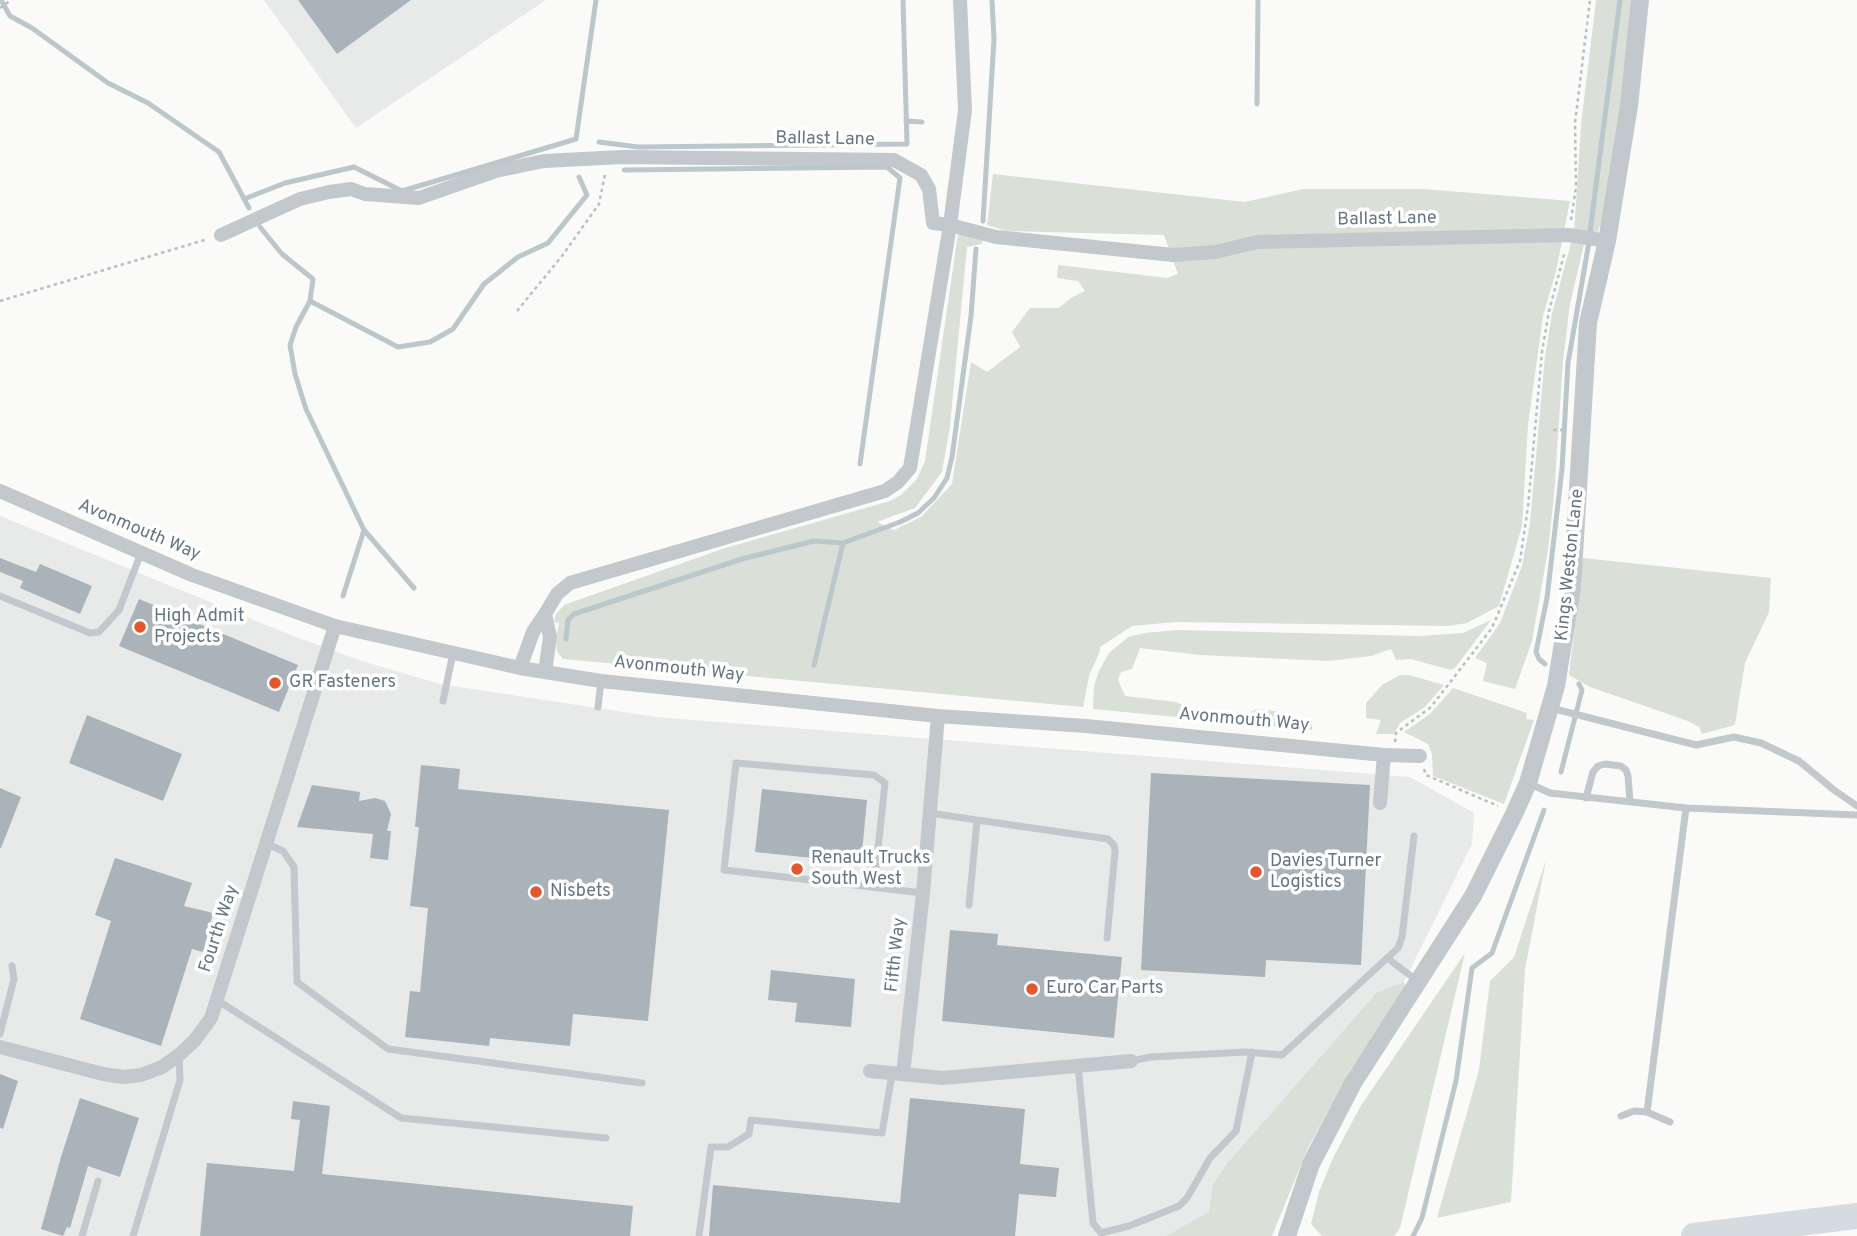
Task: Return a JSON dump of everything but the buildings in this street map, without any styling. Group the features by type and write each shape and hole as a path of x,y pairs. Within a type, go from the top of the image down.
{"highway":[{"path":"1694,1236 1857,1216"}],"street":[{"path":"520,668 533,632 557,594 570,583 884,491 911,468 950,225 965,110 960,0"},
{"name":"Kings Weston Lane","path":"1287,1236 1311,1164 1347,1095 1473,896 1514,814 1528,783 1550,708 1572,588 1588,323 1607,241 1629,106 1640,0"},
{"name":"Ballast Lane","path":"221,234 300,200 329,192 351,189 365,194 419,198 496,171 544,161 609,157 894,160 921,175 929,189 933,223 996,237 1173,255 1215,252 1258,242 1569,235 1607,241"},
{"name":"Avonmouth Way","path":"0,491 192,575 335,626 520,668 601,681 938,716 1086,726 1420,756"},
{"path":"545,614 550,637 545,672"},
{"name":"Fourth Way","path":"0,1047 123,1077 141,1075 162,1067 195,1040 211,1018 335,626"},
{"name":"Fifth Way","path":"898,1073 923,893 938,716"},
{"path":"1380,803 1390,755"},
{"path":"870,1071 943,1078 1131,1061"}],"lane":[{"path":"0,596 90,633 99,632 119,610 141,553"},
{"path":"443,701 453,653"},
{"path":"598,707 601,681"},
{"path":"1550,708 1696,745 1734,737 1761,743 1799,761 1857,806"},
{"path":"874,886 885,783 874,775 736,763 724,870 923,893"},
{"path":"1586,797 1592,772 1605,764 1621,766 1626,770 1630,802"},
{"path":"1528,783 1550,793 1686,808 1857,815"},
{"path":"1647,1112 1686,808"},
{"path":"928,813 1111,841 1115,852 1107,938"},
{"path":"969,905 977,821"},
{"path":"1131,1061 1151,1057 1252,1052 1282,1055 1398,948 1402,937 1414,836"},
{"path":"268,844 284,851 295,867 297,982 388,1049 642,1083"},
{"path":"1387,958 1419,983"},
{"path":"0,1034 14,979 12,966"},
{"path":"217,1000 401,1118 606,1138"},
{"path":"1079,1065 1093,1223 1101,1233 1129,1226 1179,1206 1187,1198 1210,1158 1236,1131 1252,1052"},
{"path":"133,1236 180,1080 179,1055"},
{"path":"699,1236 711,1147 728,1147 749,1134 751,1120 882,1133 898,1073"},
{"path":"1621,1115 1634,1111 1647,1112 1670,1122"},
{"path":"82,1236 98,1181"}],"path":[{"path":"1390,755 1396,733 1431,707 1492,628 1520,561 1528,507 1542,352 1549,310 1569,235 1576,187 1575,123 1590,0"},
{"path":"0,8 10,1"},
{"path":"517,311 562,256 599,204 609,157"},
{"path":"0,301 221,234"},
{"path":"1420,756 1426,775 1514,814"}],"shaded area":[{"path":"264,0 546,0 356,128"},
{"path":"1596,0 1633,0 1623,96 1604,214 1597,234 1574,233 1581,125"},
{"path":"993,174 1245,202 1303,189 1424,189 1570,201 1556,271 1543,316 1528,425 1522,526 1499,606 1467,623 1448,626 1175,622 1132,626 1100,647 1089,676 1083,707 563,659 557,652 559,623 554,622 556,614 564,605 722,549 890,501 901,495 917,479 925,461 958,234 982,240 982,244 967,247 950,426 942,472 915,508 877,522 894,530 921,517 952,484 971,362 987,372 1020,347 1012,332 1030,308 1059,308 1085,291 1078,281 1057,278 1058,265 1167,278 1178,274 1164,235 1007,231 987,225"},
{"path":"1572,239 1585,240 1570,304 1563,361 1548,550 1532,641 1515,689 1483,681 1487,663 1475,658 1500,623 1522,566 1530,523 1545,356 1552,314"},
{"path":"0,516 293,636 362,661 440,684 656,717 1410,777 1474,813 1472,844 1404,982 1377,992 1229,1161 1213,1184 1210,1212 1166,1236 0,1236"},
{"path":"1583,558 1771,578 1769,612 1745,663 1735,724 1702,734 1699,727 1688,721 1590,687 1569,675"},
{"path":"1491,620 1451,670 1411,659 1396,660 1391,649 1371,656 1329,661 1200,655 1140,648 1132,669 1121,672 1118,680 1125,696 1176,702 1193,709 1245,714 1258,709 1282,712 1312,722 1312,730 1093,709 1094,686 1109,653 1128,637 1145,633 1177,630 1421,636 1463,633"},
{"path":"1400,675 1444,685 1425,707 1400,723 1394,734 1376,734 1381,720 1366,718 1366,703 1382,685"},
{"path":"1453,688 1527,713 1526,719 1534,720 1504,804 1433,776 1432,754 1428,744 1404,732 1430,714"},
{"path":"1546,860 1525,969 1511,1202 1437,1218 1479,1070 1490,981 1514,957"},
{"path":"1465,953 1400,1228 1394,1236 1322,1236 1311,1224 1319,1192 1333,1158 1360,1107"},
{"path":"1404,982 1406,989 1349,1072 1307,1150 1272,1236 1166,1236 1209,1212 1213,1184 1229,1161 1377,992"}],"waterway":[{"path":"1,0 10,16 32,28 108,83 148,103 219,152 249,208"},
{"path":"244,199 285,183 354,167 402,191 576,139 596,0"},
{"path":"599,142 638,147 907,144 903,0"},
{"path":"983,221 994,39 992,0"},
{"path":"1257,104 1258,0"},
{"path":"1590,232 1620,0"},
{"path":"906,121 922,122"},
{"path":"624,170 887,167 900,178 860,464"},
{"path":"310,301 398,347 430,342 453,329 484,284 518,257 548,243 587,195 579,177"},
{"path":"260,227 282,254 313,279 310,301 290,345 295,374 306,409 364,530 343,596"},
{"path":"1545,664 1536,652 1547,598 1562,469 1568,363 1589,242"},
{"path":"566,639 568,620 574,614 742,559 814,541 843,543 900,522 918,513 934,498 947,478 952,457 971,316 976,249"},
{"path":"364,530 414,588"},
{"path":"814,665 843,543"},
{"path":"1561,772 1582,690 1579,684"},
{"path":"1413,1236 1422,1218 1456,1081 1472,968 1492,953 1544,810"}],"place":[{"name":"High Admit Projects","path":"140,627"},
{"name":"GR Fasteners","path":"275,683"},
{"name":"Renault Trucks South West","path":"797,869"},
{"name":"Davies Turner Logistics","path":"1256,872"},
{"name":"Nisbets","path":"536,892"},
{"name":"Euro Car Parts","path":"1032,989"}]}
